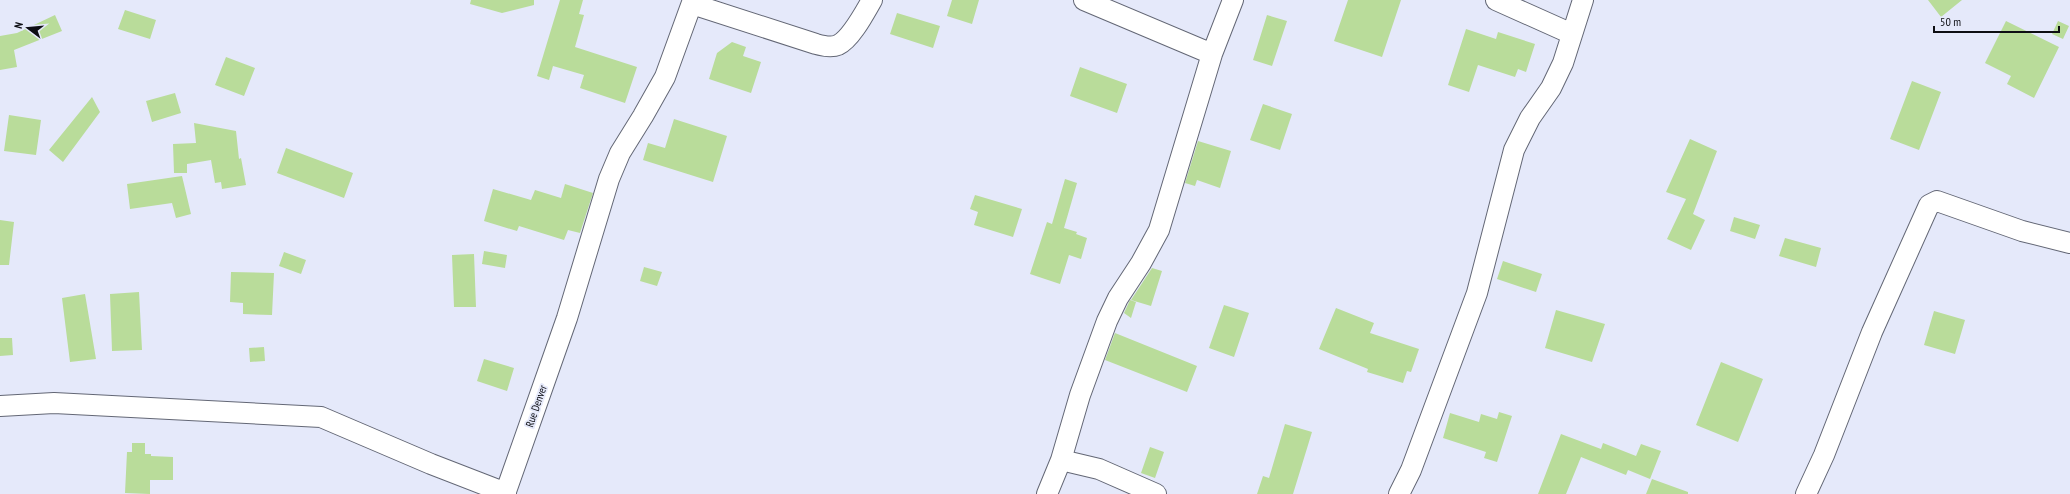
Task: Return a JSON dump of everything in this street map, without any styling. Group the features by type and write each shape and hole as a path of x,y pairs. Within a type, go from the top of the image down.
{"street":[{"path":"693,2 816,44 829,47 838,45 852,31 872,0"},
{"path":"1084,0 1212,54"},
{"path":"1047,494 1061,460 1080,395 1107,321 1118,298 1141,264 1159,230 1212,54 1233,0"},
{"path":"1496,0 1572,34"},
{"path":"1399,494 1411,470 1477,293 1514,150 1530,118 1551,88 1563,63 1583,0"},
{"name":"Rue Denver","path":"506,494 567,318 609,180 620,153 644,116 665,77 693,2"},
{"path":"1806,494 1824,455 1872,332 1929,205 1937,201 2022,231 2070,243"},
{"path":"0,406 54,403 321,417 430,464 506,494"},
{"path":"1061,460 1099,470 1156,494"}],"building":[{"path":"471,0 534,0 534,5 502,13 470,4"},
{"path":"560,0 583,0 579,14 584,15 575,47 637,67 625,103 580,88 584,75 553,66 549,80 537,76"},
{"path":"952,0 979,0 972,24 947,16"},
{"path":"1348,0 1401,0 1382,57 1334,41"},
{"path":"1928,0 1962,0 1941,17"},
{"path":"125,10 156,20 150,39 118,29"},
{"path":"897,13 940,26 933,48 890,34"},
{"path":"55,15 62,31 14,50 17,67 0,70 0,36 17,33"},
{"path":"1267,15 1287,21 1272,66 1253,60"},
{"path":"2006,21 2059,47 2034,98 2007,84 2011,76 1985,63"},
{"path":"2058,21 2069,26 2063,39 2052,34"},
{"path":"1466,29 1496,39 1498,32 1535,44 1526,72 1518,69 1515,77 1478,65 1469,92 1448,85"},
{"path":"732,42 746,47 743,56 761,62 751,93 709,79 717,53"},
{"path":"226,57 255,68 244,96 215,85"},
{"path":"1080,67 1127,84 1117,113 1070,96"},
{"path":"1912,81 1941,92 1919,150 1890,139"},
{"path":"175,93 181,113 152,122 146,101"},
{"path":"92,97 100,112 63,162 49,150"},
{"path":"1263,104 1292,114 1280,150 1250,140"},
{"path":"9,115 41,120 36,155 4,151"},
{"path":"674,119 727,136 713,182 643,160 648,143 665,148"},
{"path":"194,123 236,131 239,159 241,158 246,185 222,189 221,182 215,183 211,160 187,164 187,173 174,173 173,144 196,143"},
{"path":"1690,139 1717,151 1693,214 1705,220 1691,250 1667,239 1686,199 1666,192"},
{"path":"1198,141 1231,151 1220,188 1197,180 1195,186 1185,183"},
{"path":"286,148 353,173 344,198 277,173"},
{"path":"182,176 191,214 176,218 172,203 130,209 127,184"},
{"path":"1065,179 1077,183 1064,228 1077,232 1076,234 1087,238 1081,259 1069,255 1060,284 1030,274 1047,222 1052,224"},
{"path":"565,184 593,193 580,233 568,230 564,240 519,226 517,231 484,221 493,189 531,200 535,190 561,198"},
{"path":"975,195 1022,209 1013,237 974,225 978,212 970,209"},
{"path":"1734,217 1760,225 1755,239 1730,231"},
{"path":"0,220 14,222 9,265 0,265"},
{"path":"1785,238 1821,248 1816,267 1779,256"},
{"path":"484,251 507,255 505,268 482,264"},
{"path":"284,252 306,260 301,274 279,266"},
{"path":"474,254 476,307 454,307 452,255"},
{"path":"1503,261 1542,274 1536,292 1497,279"},
{"path":"644,267 662,272 657,286 640,281"},
{"path":"1152,268 1162,271 1151,306 1131,300"},
{"path":"231,272 274,273 272,315 243,314 243,303 230,302"},
{"path":"139,292 142,350 112,351 110,294"},
{"path":"85,294 96,359 70,362 62,298"},
{"path":"1130,300 1136,302 1131,318 1124,313"},
{"path":"1224,305 1249,313 1234,357 1209,348"},
{"path":"1336,308 1374,323 1370,333 1419,349 1411,372 1407,371 1403,383 1367,372 1368,369 1319,349"},
{"path":"1556,310 1605,324 1592,362 1545,348"},
{"path":"1934,311 1965,320 1955,354 1924,345"},
{"path":"1115,333 1197,366 1187,392 1105,360"},
{"path":"0,338 12,338 13,355 0,356"},
{"path":"264,347 265,361 250,362 249,348"},
{"path":"484,359 514,368 507,391 477,381"},
{"path":"1721,362 1763,379 1738,442 1696,425"},
{"path":"1499,412 1512,416 1497,462 1484,458 1486,452 1443,438 1450,413 1479,422 1481,414 1497,419"},
{"path":"1285,424 1312,432 1293,494 1257,494 1263,476 1269,478"},
{"path":"1561,434 1601,449 1603,443 1636,456 1641,444 1661,451 1650,479 1628,470 1626,475 1581,457 1566,494 1538,494"},
{"path":"132,443 145,443 145,454 151,454 151,456 173,457 173,480 150,480 150,494 125,493 127,452 132,452"},
{"path":"1150,447 1164,452 1155,478 1141,473"},
{"path":"1652,479 1688,492 1688,494 1646,494"}]}
